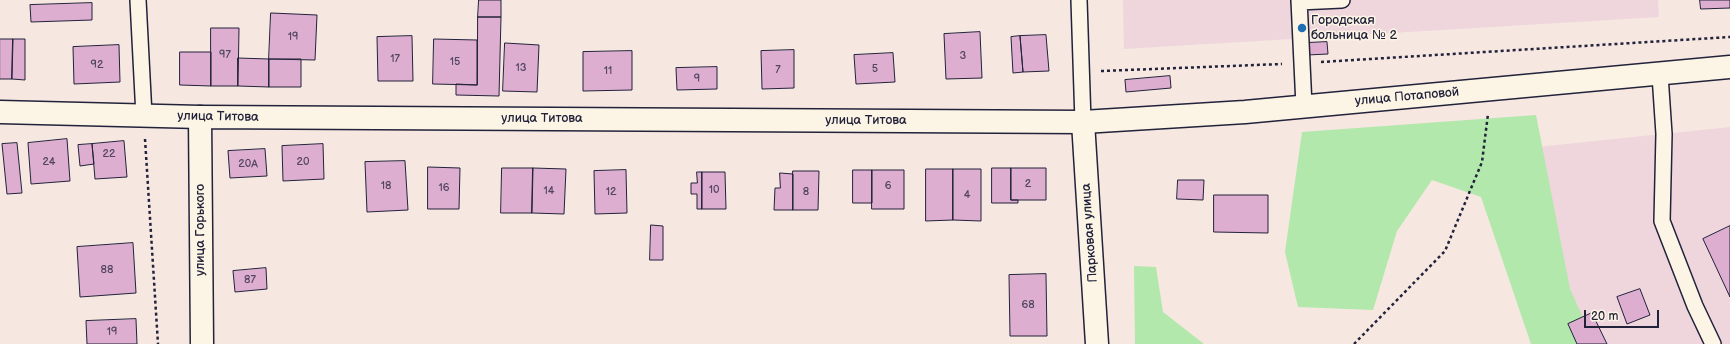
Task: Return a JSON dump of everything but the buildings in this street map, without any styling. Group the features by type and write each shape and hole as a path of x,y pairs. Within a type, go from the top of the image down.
{"street":[{"name":"улица Потаповой","path":"1083,122 1304,106 1660,75 1730,67"},
{"name":"улица Титова","path":"0,112 200,117 1083,122"},
{"name":"улица Горького","path":"200,117 202,344"},
{"name":"Парковая улица","path":"1083,122 1097,344"}],"lane":[{"path":"138,0 144,116"},
{"path":"1079,0 1083,122"},
{"path":"1304,106 1299,1 1342,0"},
{"path":"1660,75 1664,134 1662,221 1694,306 1713,344"}],"path":[{"path":"1082,72 1302,63 1730,37"},
{"path":"1354,344 1445,251 1482,162 1491,89"},
{"path":"144,116 158,344"}],"shaded area":[{"name":"Городская больница № 2","path":"1123,0 1658,0 1659,17 1124,49"},
{"path":"1730,127 1730,344 1569,344 1518,149"}],"green space":[{"path":"1536,115 1570,289 1595,344 1531,344 1481,197 1432,180 1397,231 1373,310 1298,307 1285,252 1302,132"},
{"path":"1134,266 1156,267 1163,312 1204,344 1135,344"}],"place":[{"name":"Городская больница № 2","path":"1302,28"}]}
